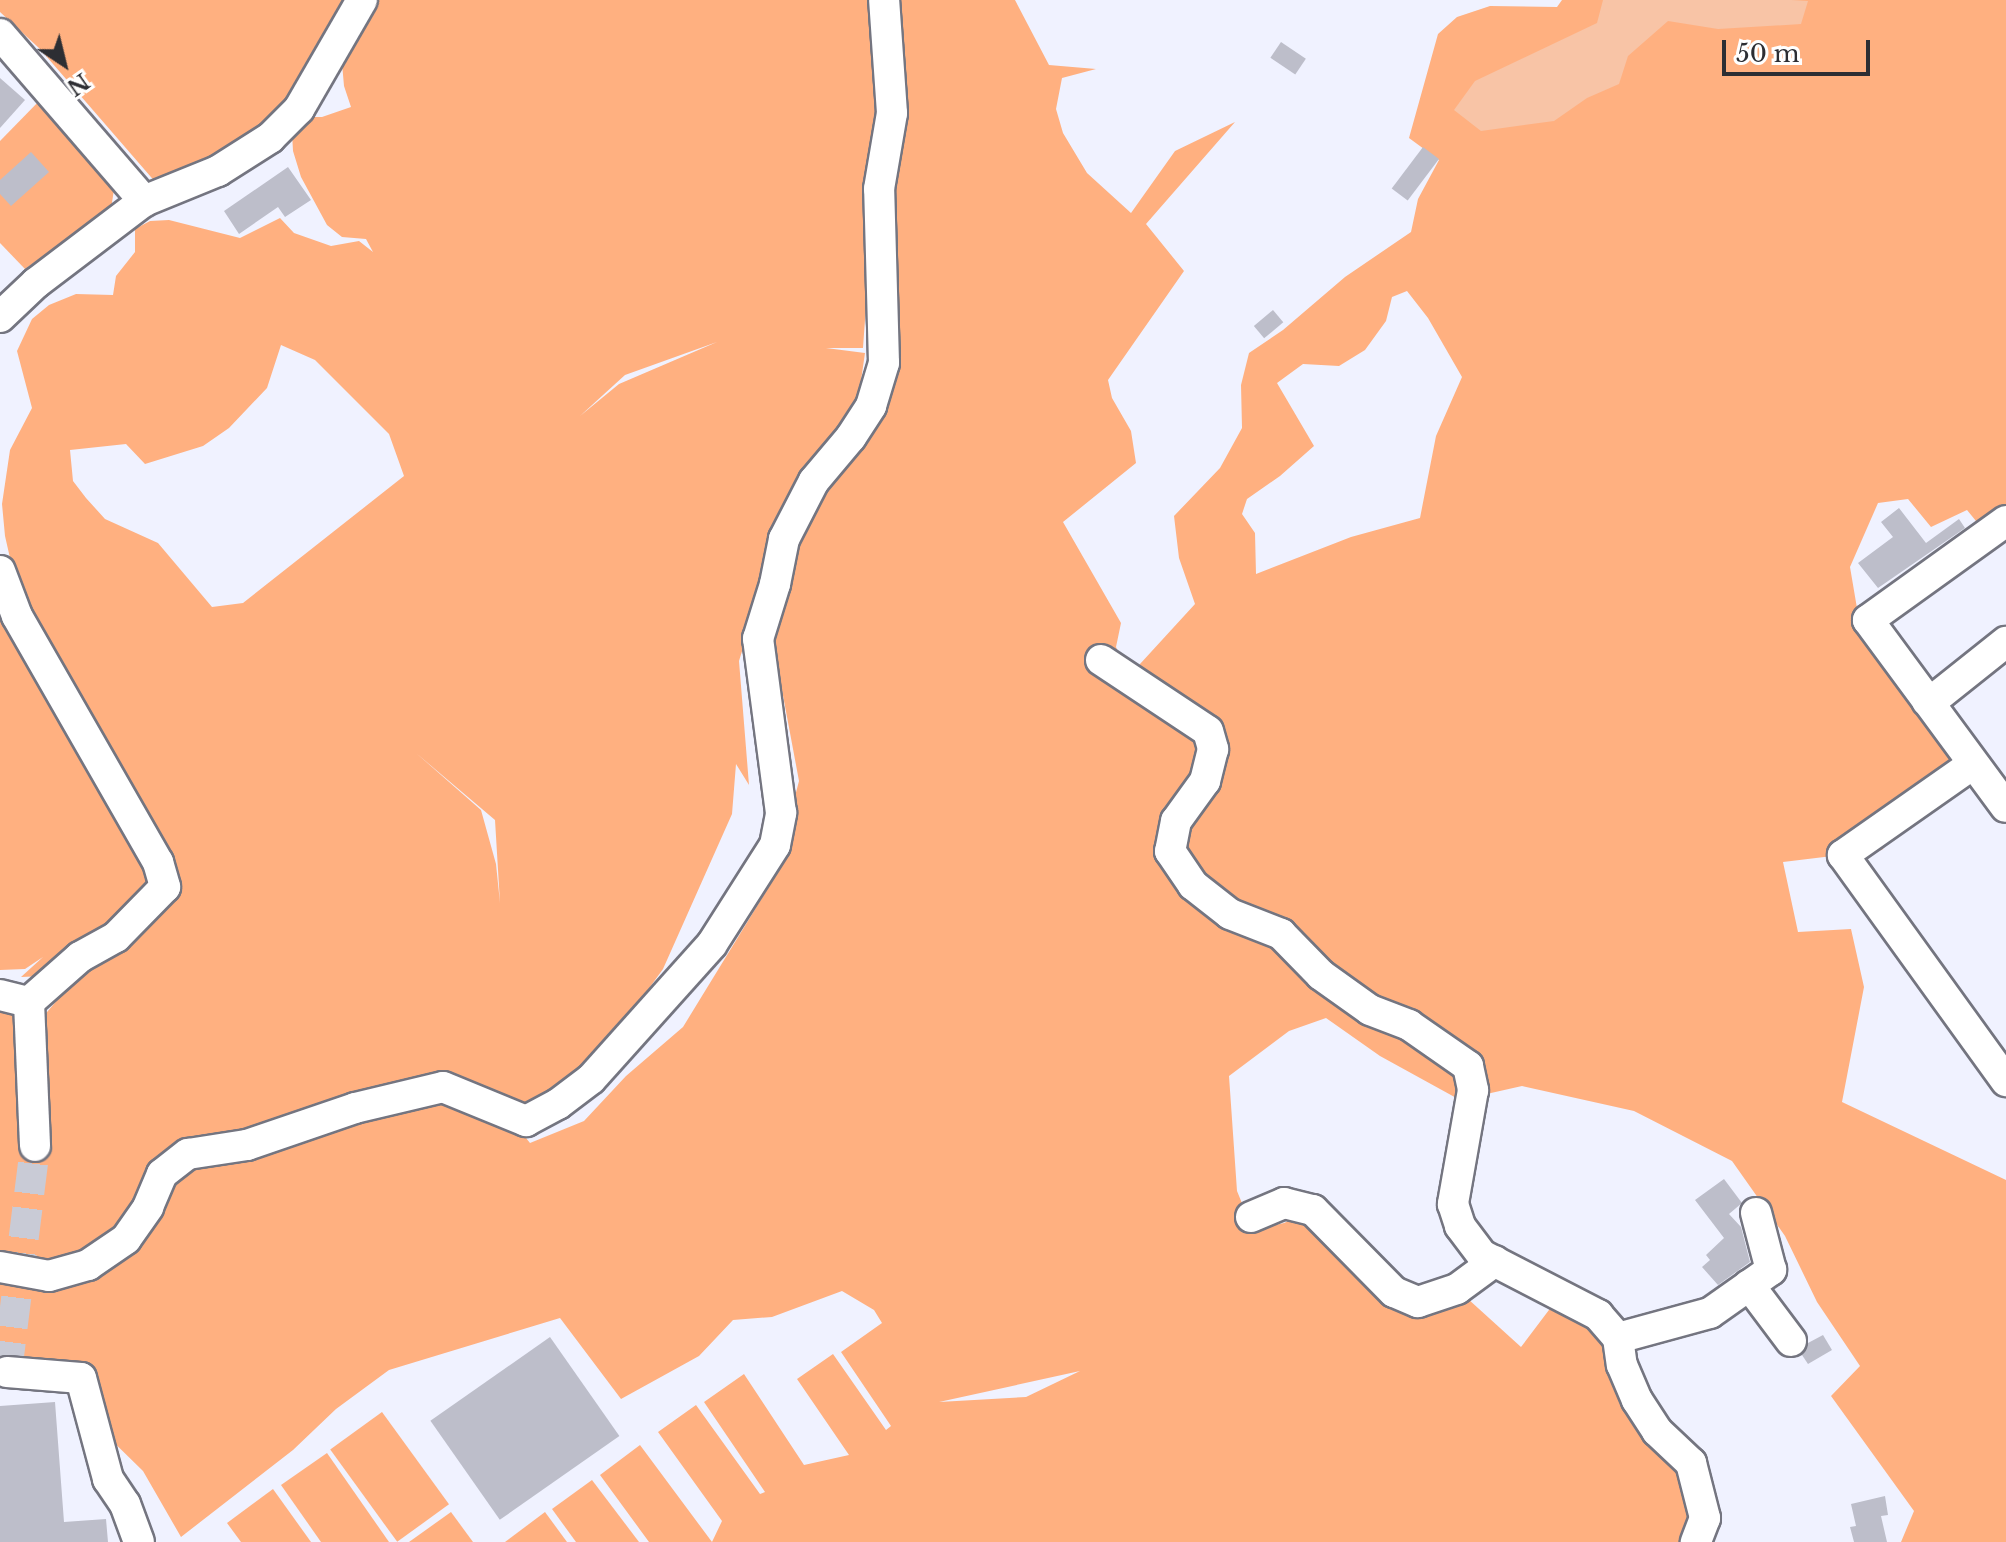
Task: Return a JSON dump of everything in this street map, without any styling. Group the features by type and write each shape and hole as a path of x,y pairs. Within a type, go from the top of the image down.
{"street":[{"path":"0,317 36,283 144,201 218,171 270,138 299,109 325,70 362,0"},
{"path":"0,1267 49,1276 88,1265 126,1239 148,1207 162,1174 188,1154 247,1145 355,1108 443,1087 526,1121 591,1079 712,944 775,845 781,813 758,639 775,584 784,539 814,481 851,437 871,406 884,363 879,189 892,113 884,0"},
{"path":"0,34 144,201"},
{"path":"2006,521 1868,620 2006,807"},
{"path":"0,571 17,616 158,862 165,887 116,937 80,957 29,1002"},
{"path":"1927,701 1938,696 2006,642"},
{"path":"1101,660 1208,731 1213,749 1205,781 1176,821 1170,851 1193,885 1230,914 1281,934 1321,975 1370,1010 1409,1025 1468,1066 1473,1090 1453,1204 1460,1226 1482,1255 1598,1315 1618,1338 1622,1365 1637,1400 1657,1431 1691,1463 1705,1518 1696,1542"},
{"path":"1973,764 1843,855 2006,1081"},
{"path":"0,995 29,1002"},
{"path":"29,1002 35,1146"},
{"path":"1251,1217 1284,1203 1313,1210 1394,1292 1418,1302 1457,1289 1495,1261"},
{"path":"1618,1338 1710,1313 1771,1270 1756,1213"},
{"path":"1749,1285 1791,1341"},
{"path":"7,1372 81,1378 108,1479 125,1504 139,1542"}],"shaded area":[{"path":"0,0 345,0 285,106 224,155 157,184 40,49 0,12"},
{"path":"372,0 881,0 879,123 863,348 826,348 865,353 856,415 788,501 739,661 749,785 736,764 732,814 663,969 634,1009 636,1017 619,1038 615,1036 595,1064 545,1105 509,1117 530,1143 584,1121 626,1076 683,1027 773,880 799,781 773,642 784,588 799,547 803,502 832,469 858,427 880,372 889,279 887,198 891,102 887,0 1015,0 1049,65 1096,69 1062,78 1056,109 1063,133 1087,173 1131,213 1175,151 1235,122 1146,224 1184,271 1108,380 1112,398 1131,431 1136,463 1063,522 1121,623 1116,647 1129,676 1195,604 1179,558 1174,516 1220,468 1242,428 1241,385 1249,353 1283,330 1345,277 1411,232 1418,199 1439,160 1409,138 1438,34 1457,17 1490,6 1557,7 1562,0 2006,0 2006,517 1985,532 1967,510 1931,527 1908,499 1878,503 1850,567 1859,620 1955,758 1882,850 1783,862 1798,932 1851,929 1864,987 1842,1102 2006,1180 2006,1542 1901,1542 1914,1511 1831,1396 1860,1366 1817,1302 1785,1236 1732,1161 1634,1111 1522,1086 1460,1100 1380,1056 1326,1018 1289,1031 1229,1076 1237,1191 1253,1230 1284,1223 1313,1210 1374,1272 1417,1302 1457,1289 1521,1347 1552,1306 1570,1300 1598,1315 1618,1338 1622,1365 1637,1400 1657,1431 1691,1463 1705,1518 1696,1542 712,1542 722,1521 658,1432 696,1405 760,1494 765,1492 704,1402 744,1374 804,1465 849,1455 797,1379 833,1354 886,1430 891,1426 841,1352 882,1323 874,1310 842,1291 772,1317 733,1320 699,1356 621,1399 560,1318 389,1370 336,1409 293,1450 181,1537 143,1471 95,1424 89,1371 0,1369 0,1006 42,1018 86,966 175,888 102,768 23,607 15,580 5,536 2,504 10,450 32,408 17,351 32,319 49,305 76,294 113,295 116,276 135,252 135,229 150,221 169,220 240,238 280,218 294,233 331,246 359,241 373,252 366,239 342,237 327,225 301,177 293,151 292,133 306,117 322,117 351,107 344,86 341,52","holes":["1407,291 1428,318 1462,377 1436,436 1420,518 1351,537 1256,574 1255,533 1242,514 1247,499 1280,476 1314,446 1277,383 1303,364 1339,366 1365,350 1386,321 1392,297","717,342 619,384 580,416 625,375","281,345 315,360 389,434 404,476 243,603 212,607 158,543 105,519 86,498 73,481 70,450 126,444 145,464 203,446 229,428 267,388","416,753 495,820 500,903 496,864 481,810","1080,1371 1026,1397 939,1402"]},
{"path":"1603,0 1808,1 1801,24 1718,29 1668,21 1628,56 1619,84 1587,98 1554,121 1481,131 1454,110 1475,81 1597,23"},
{"path":"43,97 115,183 111,209 25,269 0,243 0,141"},
{"path":"0,608 153,880 147,894 43,976 21,977 43,957 25,969 0,970"},
{"path":"382,1412 449,1504 397,1542 330,1450"},
{"path":"640,1445 712,1542 649,1542 600,1475"},
{"path":"327,1453 389,1542 321,1542 281,1485"},
{"path":"592,1480 639,1542 576,1542 552,1509"},
{"path":"273,1489 311,1542 241,1542 227,1523"},
{"path":"451,1512 473,1542 409,1542"},
{"path":"545,1512 567,1542 505,1542"}],"building":[{"path":"1281,42 1306,59 1295,75 1270,58"},
{"path":"0,78 25,100 0,128"},
{"path":"1423,147 1439,159 1408,201 1392,189"},
{"path":"31,152 49,172 11,206 0,194 0,180"},
{"path":"288,167 311,200 285,217 278,207 239,234 224,211"},
{"path":"1273,310 1283,322 1264,338 1254,326"},
{"path":"1899,508 1926,543 1959,519 1965,528 1878,588 1858,563 1893,537 1881,522"},
{"path":"1724,1179 1742,1203 1729,1214 1741,1227 1750,1262 1718,1285 1702,1267 1710,1260 1706,1255 1724,1238 1695,1200"},
{"path":"1823,1335 1832,1350 1808,1364 1802,1355 1808,1343"},
{"path":"550,1337 619,1436 500,1520 430,1421"},
{"path":"55,1402 64,1522 106,1519 108,1542 0,1542 0,1406"},
{"path":"1885,1496 1888,1515 1881,1516 1887,1542 1854,1542 1850,1527 1856,1526 1851,1504"}],"tunnel":[{"path":"7,1372 35,1146"}]}
